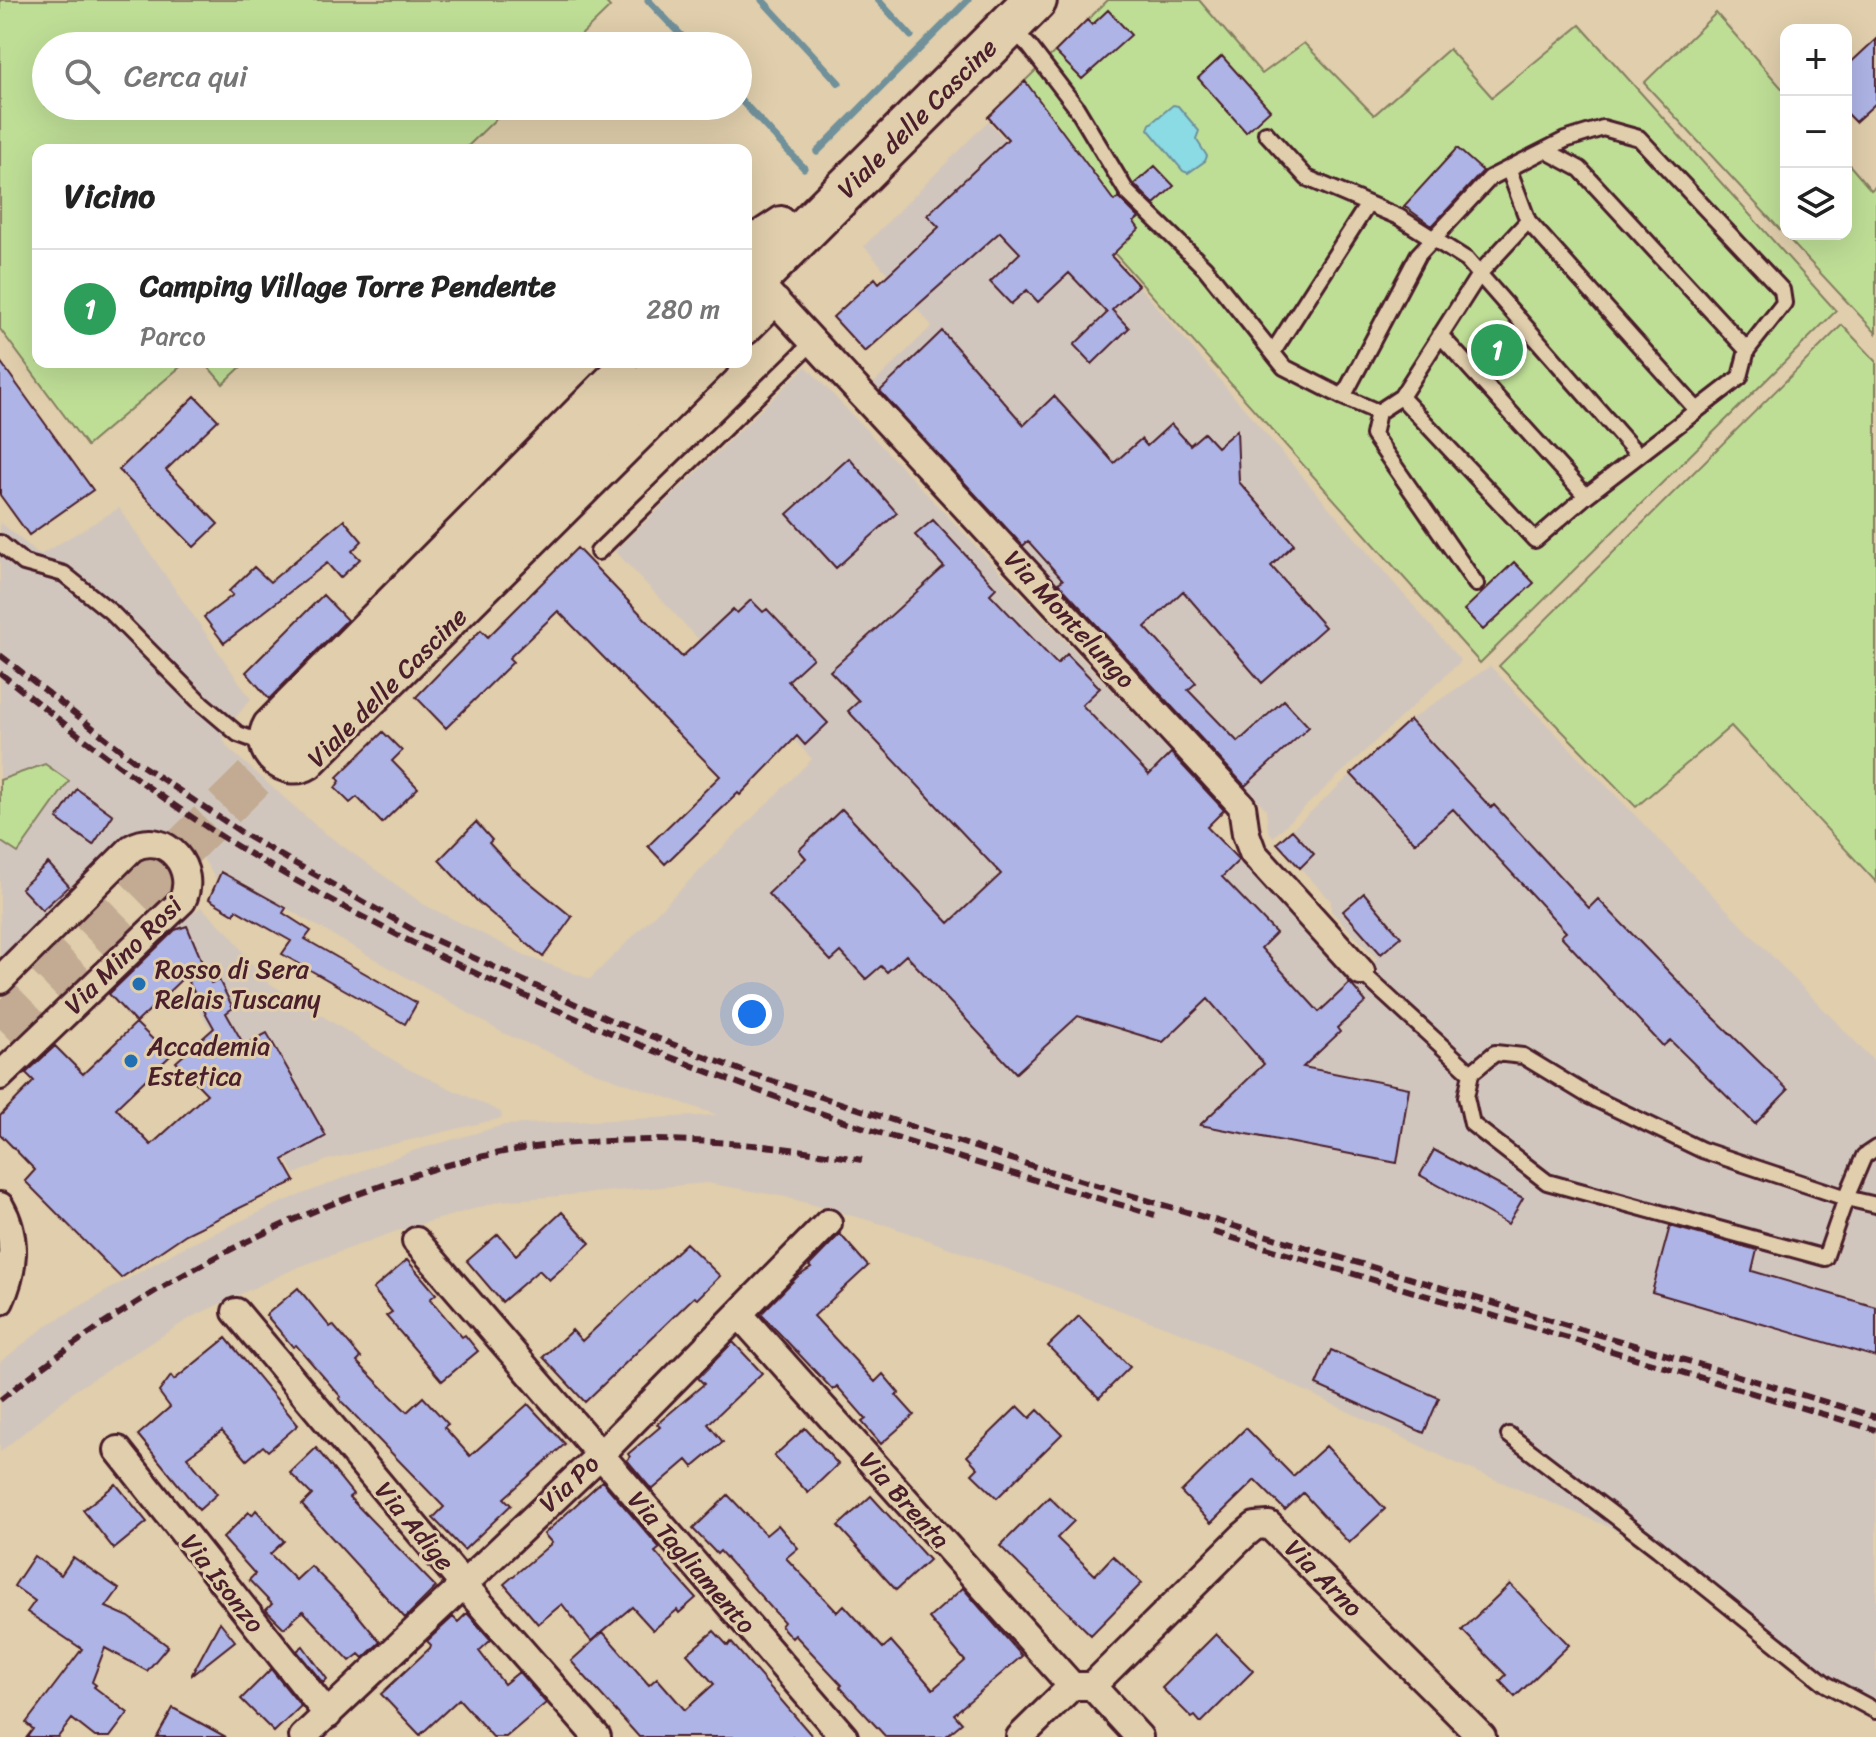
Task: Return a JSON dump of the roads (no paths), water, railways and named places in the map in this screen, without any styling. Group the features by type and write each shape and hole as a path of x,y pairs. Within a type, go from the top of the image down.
{"main road":[{"name":"Viale delle Cascine","path":"756,278 1022,12"},
{"name":"Viale delle Cascine","path":"279,740 666,368"}],"street":[{"name":"Viale delle Cascine","path":"752,299 756,278"},
{"name":"Via Montelungo","path":"756,278 1242,806 1246,834 1253,853 1361,972"},
{"path":"279,740 263,732 267,724 619,368"},
{"name":"Viale delle Cascine","path":"279,740 272,760 286,770 296,771 310,765 709,368"},
{"name":"Via Mino Rosi","path":"0,980 132,848 144,842 163,845 182,864 187,890 182,901 0,1076"},
{"path":"0,1206 8,1224 13,1251 8,1283 0,1301"},
{"name":"Via Po","path":"303,1737 599,1456 828,1223"},
{"name":"Via Tagliamento","path":"416,1241 844,1737"},
{"name":"Via Adige","path":"236,1312 463,1584 597,1737"},
{"name":"Via Brenta","path":"739,1314 1082,1686 1139,1737"},
{"name":"Via Isonzo","path":"118,1450 328,1715"},
{"name":"Via Arno","path":"1082,1686 1243,1536 1255,1526 1269,1525 1482,1737"},
{"path":"1020,1737 1082,1686"}],"lane":[{"path":"1022,12 1030,47 1076,107 1127,192 1205,268 1284,367 1378,412"},
{"path":"1343,397 1418,255 1490,178 1565,140 1603,128 1639,138 1782,290 1784,303 1747,350 1740,377 1586,496 1535,540 1401,397"},
{"path":"1266,133 1307,178 1399,217 1467,260 1638,455"},
{"path":"1545,150 1580,169 1747,350"},
{"path":"1509,170 1528,221 1697,410"},
{"path":"1273,352 1368,204"},
{"path":"1476,584 1373,435 1378,412 1401,397 1480,273 1528,221"},
{"path":"1440,335 1586,496"},
{"path":"598,552 813,342"},
{"path":"0,543 24,563 64,574 111,612 198,700 238,734 279,740"},
{"path":"1361,972 1471,1073"},
{"path":"1876,1148 1864,1156 1846,1198 1825,1258 1547,1182 1472,1124 1466,1097 1471,1073 1495,1053 1523,1056 1589,1096 1702,1150 1846,1198 1876,1205"},
{"path":"1509,1435 1826,1684 1876,1711"}],"water":[{"path":"1173,105 1178,106 1199,131 1196,139 1207,156 1188,173 1148,129"}],"waterway":[{"path":"648,0 678,32"},
{"path":"762,0 839,83"},
{"path":"878,0 911,36"},
{"path":"817,152 968,0"},
{"path":"752,112 804,168"}],"tunnel":[{"path":"0,1029 295,737"}],"railway":[{"path":"0,655 135,761 250,838 415,931 617,1023 748,1073 1039,1168 1876,1417"},
{"path":"0,673 117,764 240,848 447,960 662,1054 809,1109 1155,1215"},
{"path":"0,1400 43,1366 133,1305 227,1251 327,1206 438,1168 521,1149 623,1140 743,1144 862,1160"},
{"path":"1213,1232 1876,1430"}],"place":[{"name":"Camping Village Torre Pendente","path":"1497,350"},
{"name":"Rosso di Sera Relais Tuscany","path":"139,984"},
{"name":"Accademia Estetica","path":"131,1061"}]}
